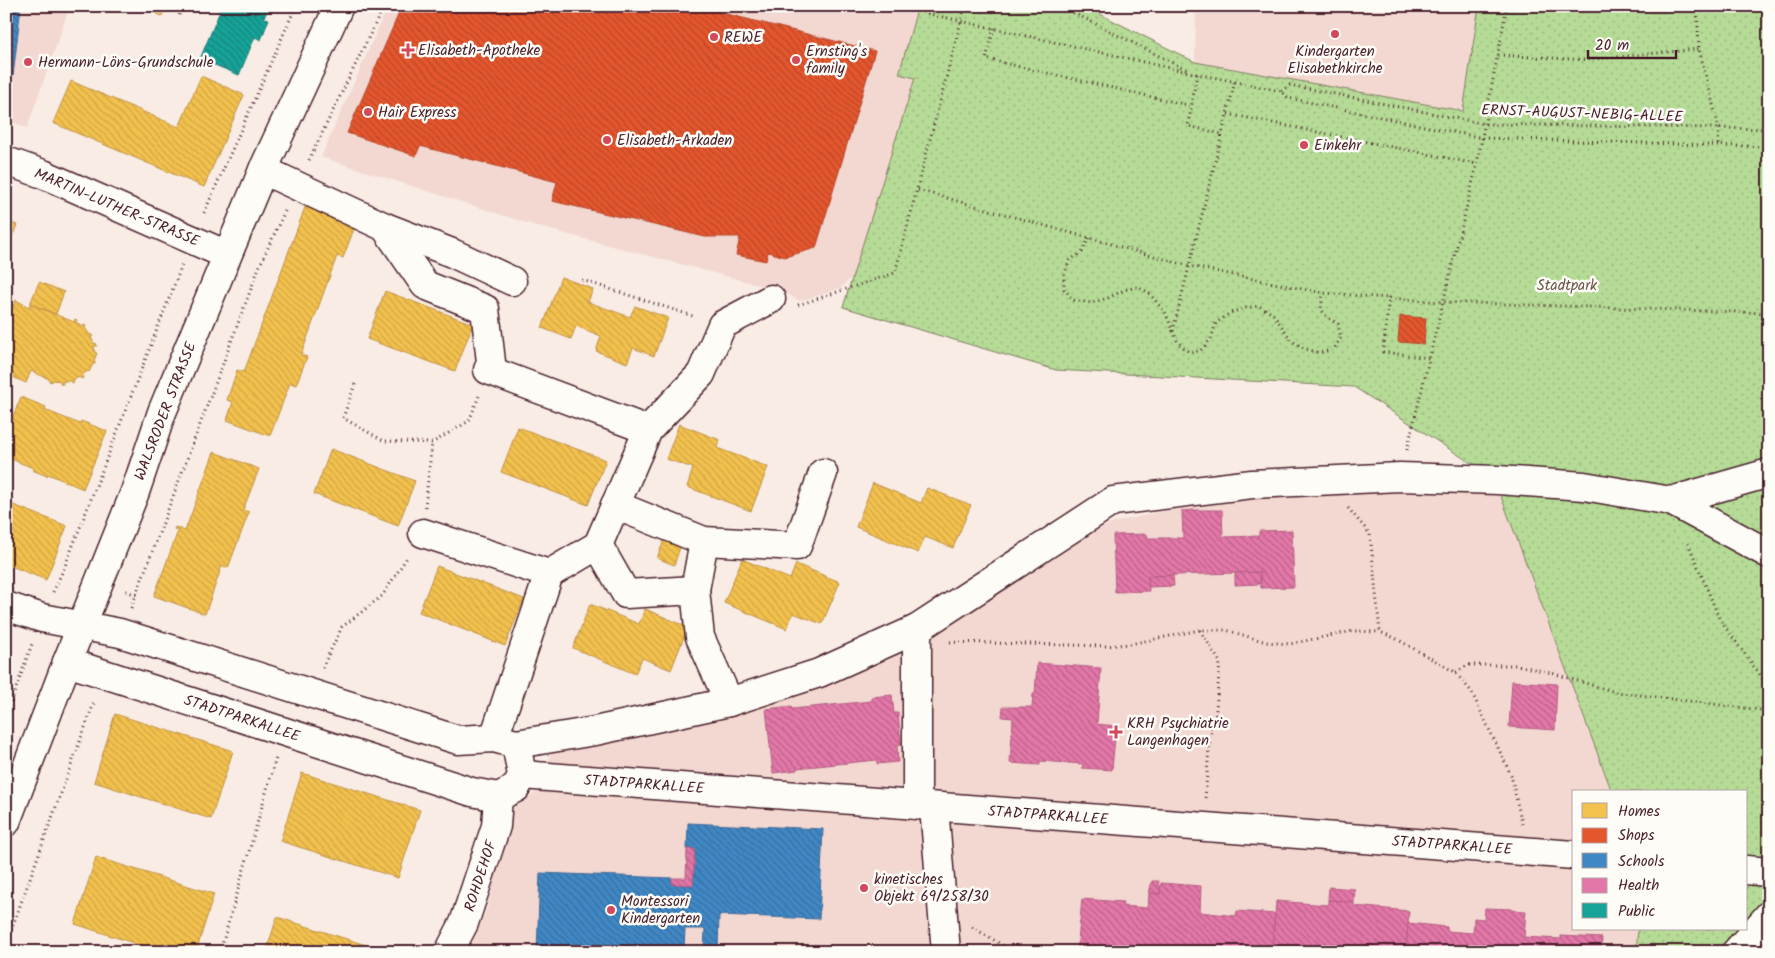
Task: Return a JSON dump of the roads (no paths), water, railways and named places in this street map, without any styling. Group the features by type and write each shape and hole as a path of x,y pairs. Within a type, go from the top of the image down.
{"street":[{"name":"WALSRODER STRASSE","path":"6,822 134,492 162,412 263,170 339,6"},
{"name":"MARTIN-LUTHER-STRASSE","path":"6,161 43,174 227,255"},
{"path":"263,170 385,227 452,253 512,281"},
{"path":"385,227 425,285 485,310 491,362 488,370 648,430"},
{"path":"485,794 516,788 522,775 505,741 549,574 598,545 648,430 701,374 722,326 771,299"},
{"path":"615,505 704,541 797,546 823,473"},
{"path":"1671,501 1769,473"},
{"path":"6,606 42,618 120,633 458,740 505,741 595,731 729,702 819,673 917,635 1113,501 1252,484 1400,477 1498,480 1584,486 1671,501 1769,554"},
{"path":"423,533 549,574"},
{"path":"704,541 695,590 700,637 729,702"},
{"path":"598,545 626,594 695,590"},
{"path":"917,635 925,806 942,909 946,952"},
{"name":"STADTPARKALLEE","path":"67,662 485,794"},
{"name":"STADTPARKALLEE","path":"522,775 1572,855"},
{"name":"ROHDEHOF","path":"449,952 464,923 496,826 485,794"},
{"path":"1748,870 1769,872"},
{"path":"1736,952 1769,915"},
{"path":"464,923 472,952"}],"place":[{"name":"Kindergarten Elisabethkirche","path":"1335,34"},
{"name":"REWE","path":"714,37"},
{"name":"Elisabeth-Apotheke","path":"408,50"},
{"name":"Ernsting's family","path":"796,60"},
{"name":"Hermann-Löns-Grundschule","path":"28,62"},
{"name":"Hair Express","path":"368,112"},
{"name":"Elisabeth-Arkaden","path":"607,140"},
{"name":"Einkehr","path":"1304,145"},
{"name":"KRH Psychiatrie Langenhagen","path":"1116,732"},
{"name":"kinetisches Objekt 69/258/30","path":"864,888"},
{"name":"Montessori Kindergarten","path":"611,910"}],"park label":[{"name":"Stadtpark","path":"1567,285"}]}
